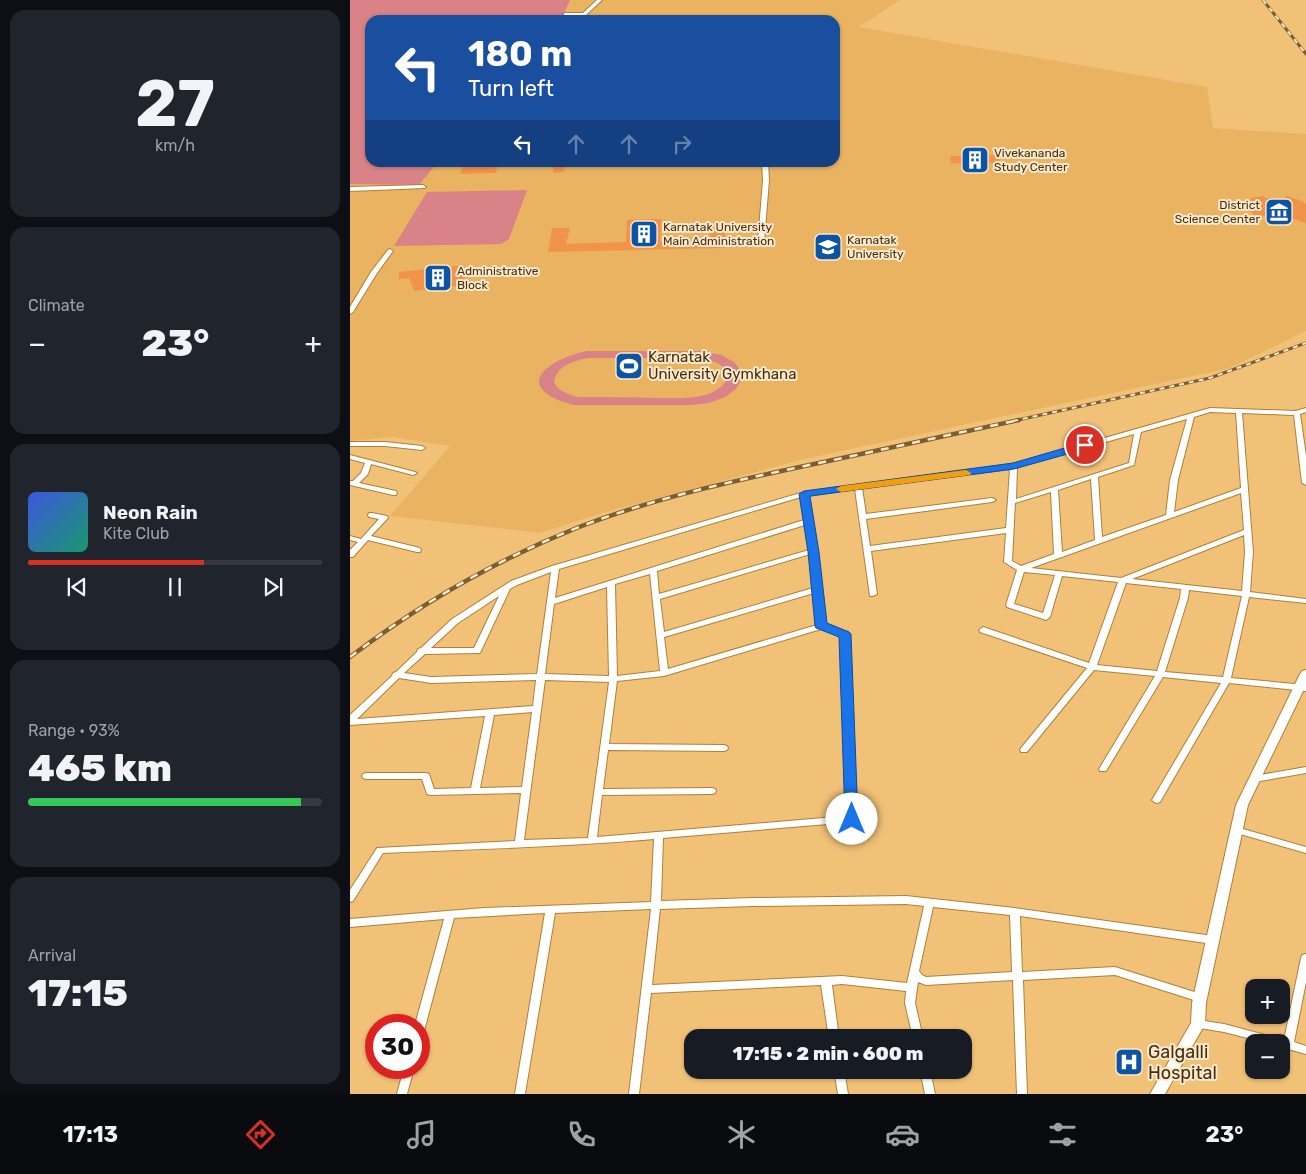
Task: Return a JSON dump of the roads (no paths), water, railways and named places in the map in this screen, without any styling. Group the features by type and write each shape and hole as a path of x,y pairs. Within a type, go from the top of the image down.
{"street":[{"path":"565,14 584,14 600,0"},
{"path":"761,242 765,167"},
{"path":"350,189 423,187"},
{"path":"350,312 374,272 390,252"},
{"path":"350,721 421,651 455,621 514,583 555,568 804,494 1014,466 1210,410 1298,413 1306,410"},
{"path":"1157,800 1226,681 1246,595 1249,552 1243,490 1239,411"},
{"path":"1298,413 1306,482"},
{"path":"1170,516 1174,480 1191,415"},
{"path":"1012,502 1132,464 1138,430"},
{"path":"350,444 385,444 422,448"},
{"path":"350,457 413,473"},
{"path":"352,484 364,474 368,463"},
{"path":"1014,466 1008,562 1021,569 1306,602"},
{"path":"1094,476 1099,541"},
{"path":"352,484 393,493"},
{"path":"858,487 873,594"},
{"path":"1054,488 1058,556"},
{"path":"1021,569 1243,490"},
{"path":"804,494 813,552 821,626"},
{"path":"863,517 992,500"},
{"path":"350,555 384,518 372,515"},
{"path":"551,602 809,521"},
{"path":"867,549 1010,530"},
{"path":"1024,750 1092,666 1123,580 1246,532"},
{"path":"350,538 417,550"},
{"path":"656,598 813,552"},
{"path":"519,845 555,568"},
{"path":"1021,569 1010,606 1046,617 1059,574"},
{"path":"652,570 664,673"},
{"path":"592,840 613,679 611,584"},
{"path":"421,651 477,650 507,587"},
{"path":"660,636 817,588"},
{"path":"1103,769 1160,675 1184,598 1185,588"},
{"path":"350,898 380,850 519,845 852,819 845,634 821,626 664,673 613,679 542,677 431,680 396,675"},
{"path":"983,630 1092,666 1160,675 1303,688"},
{"path":"1157,1094 1198,1024 1200,998 1242,805 1303,688 1306,674"},
{"path":"350,721 537,710"},
{"path":"475,791 490,712"},
{"path":"604,747 724,748"},
{"path":"1254,779 1306,770"},
{"path":"366,776 426,776 430,792 527,790"},
{"path":"598,792 712,791"},
{"path":"1236,830 1306,850"},
{"path":"634,1094 656,905 659,835"},
{"path":"350,923 450,914 552,909 656,905 887,901 929,903 1016,912 1213,940"},
{"path":"916,1029 910,1003 914,972 929,903"},
{"path":"520,1094 552,909"},
{"path":"1016,912 1022,1094"},
{"path":"423,1014 450,914"},
{"path":"1286,1034 1305,972 1306,958"},
{"path":"914,972 918,978 926,981 1115,971 1200,998"},
{"path":"646,989 842,980 912,988"},
{"path":"826,981 833,1029"},
{"path":"1198,1024 1246,1034"},
{"path":"1290,1046 1306,1050"},
{"path":"402,1094 406,1079"},
{"path":"840,1079 843,1094"},
{"path":"927,1079 930,1094"}],"railway":[{"path":"1263,0 1306,54"},
{"path":"1013,421 1210,378 1306,343"},
{"path":"350,657 432,601 489,568 548,540 608,516 728,483 1019,420"}],"place":[{"name":"Vivekananda Study Center","path":"975,160"},
{"name":"District Science Center","path":"1279,212"},
{"name":"Karnatak University Main Administration","path":"644,234"},
{"name":"Karnatak University","path":"828,247"},
{"name":"Administrative Block","path":"438,278"},
{"name":"Karnatak University Gymkhana","path":"629,366"},
{"name":"Galgalli Hospital","path":"1129,1062"}]}
